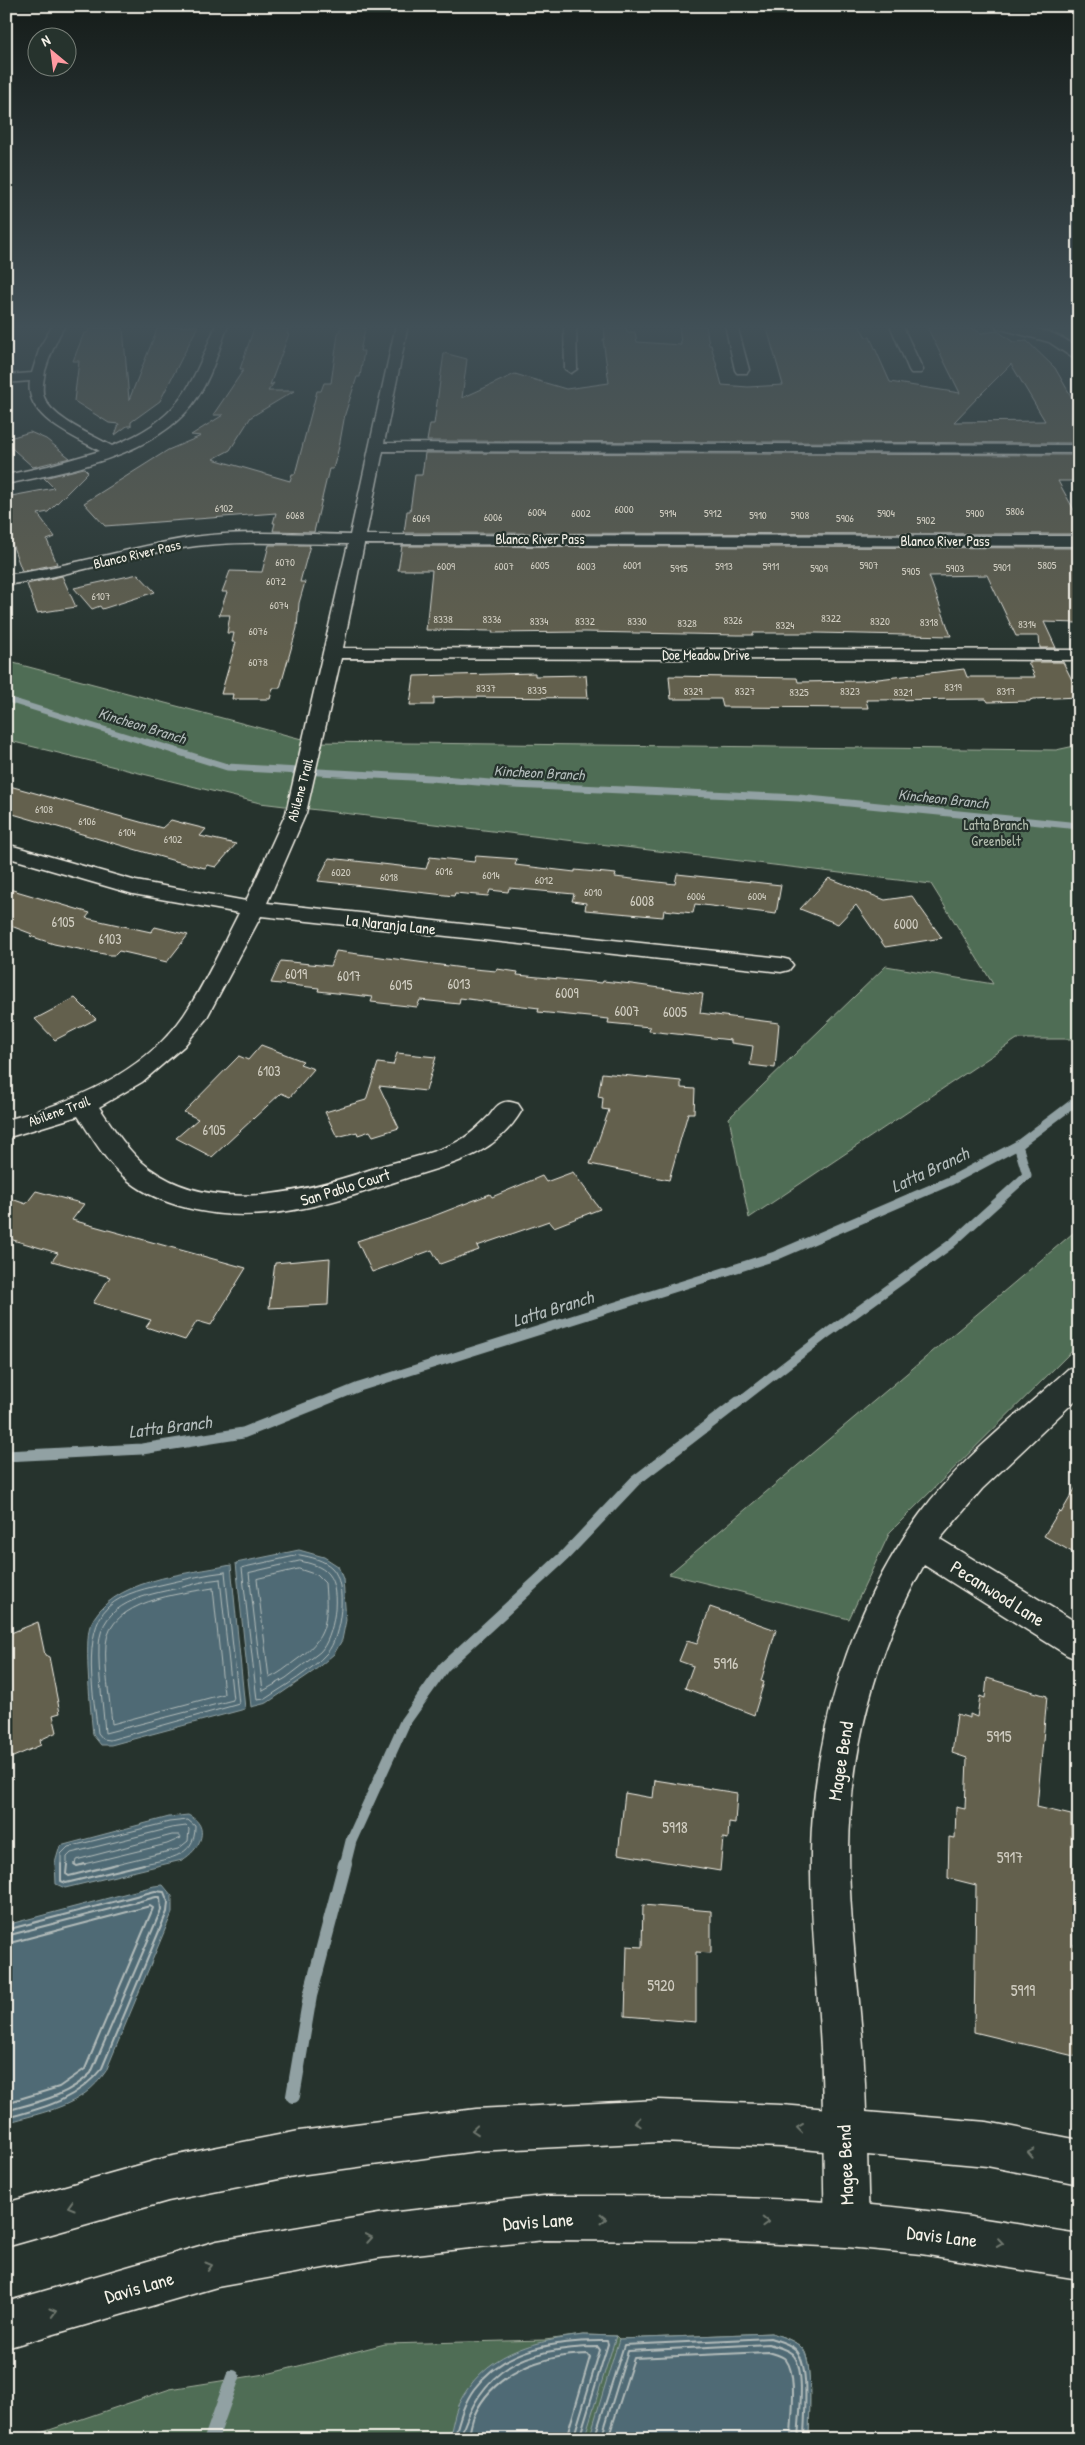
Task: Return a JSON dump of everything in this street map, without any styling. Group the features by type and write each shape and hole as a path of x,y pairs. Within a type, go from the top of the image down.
{"street":[{"path":"91,439 111,451"},
{"path":"6,480 74,464 111,451 135,439"},
{"name":"Abilene Trail","path":"6,1128 55,1115 84,1104 121,1086 145,1070 182,1034 202,1006 253,910 296,813 333,653 379,439"},
{"path":"377,447 1079,449"},
{"name":"Blanco River Pass","path":"6,580 49,574 190,541 223,539 1079,541"},
{"name":"Doe Meadow Drive","path":"333,653 1079,656"},
{"name":"La Naranja Lane","path":"6,850 133,887 253,910 781,965"},
{"name":"San Pablo Court","path":"84,1104 119,1156 150,1182 175,1193 203,1201 262,1206 321,1197 462,1150 486,1134 509,1110"},
{"name":"Magee Bend","path":"848,2225 831,1825 838,1761 851,1698 887,1598 918,1543 970,1480 1079,1378"},
{"name":"Pecanwood Lane","path":"918,1543 1079,1643"},
{"path":"6,2225 168,2178 299,2153 476,2130 658,2121 781,2126 843,2133 987,2144 1079,2162"},
{"name":"Davis Lane","path":"6,2325 216,2264 379,2236 544,2218 711,2219 848,2225 921,2232 1079,2257"}],"green space":[{"name":"Latta Branch Greenbelt","path":"6,661 313,742 1056,750 1079,745 1079,1039 1017,1039 749,1218 729,1118 886,966 993,984 931,884 260,803 6,740"},
{"path":"1079,1228 1079,1344 890,1532 849,1619 669,1574"},
{"path":"772,2333 796,2343 803,2349 806,2356 809,2378 809,2439 23,2439 170,2389 271,2373 385,2344 545,2340 583,2335 616,2336 619,2339"}],"water":[{"path":"299,1550 324,1557 338,1566 343,1579 346,1620 342,1640 334,1654 314,1671 267,1703 251,1707 236,1563"},
{"path":"231,1565 245,1709 111,1745 101,1745 93,1735 88,1662 90,1626 100,1610 114,1598 131,1588 151,1581"},
{"path":"188,1815 200,1825 201,1838 194,1850 182,1860 65,1888 56,1884 55,1863 60,1846 169,1817"},
{"path":"163,1885 172,1896 172,1913 106,2071 86,2093 74,2100 49,2111 6,2123 6,1925"},
{"path":"772,2333 796,2343 803,2349 806,2356 809,2378 809,2439 589,2439 619,2339"},
{"path":"583,2335 616,2336 584,2439 449,2439 458,2405 469,2387 481,2373 495,2362 510,2353 527,2347"}],"building":[{"path":"6,439 46,439 70,458 33,467 6,443"},
{"path":"194,439 237,439 230,450 213,459 290,481 292,474 295,474 304,439 340,439 333,469 329,469 314,532 273,531 276,513 105,526 84,503 168,450"},
{"path":"427,439 1079,439 1079,443 427,441"},
{"path":"425,453 1079,455 1079,481 1058,481 1079,519 1079,534 404,533 407,511 410,511 415,475 422,475"},
{"path":"84,468 88,472 48,512 38,514 55,537 47,540 57,564 22,571 6,528 6,497 54,488 44,478"},
{"path":"269,545 310,545 300,582 305,582 299,603 297,628 280,688 273,688 270,699 232,699 233,694 221,694 236,642 232,642 234,633 227,633 230,615 219,615 227,592 222,592 230,571 262,572"},
{"path":"402,546 1079,548 1079,623 1044,622 1056,648 1040,648 1039,636 1016,636 987,575 929,576 951,636 817,633 753,633 753,635 737,635 585,632 492,633 493,631 426,630 432,570 398,570"},
{"path":"138,574 155,592 102,609 100,606 92,609 74,588"},
{"path":"62,576 76,607 37,613 27,584"},
{"path":"1028,662 1063,662 1077,690 1075,690 1078,697 988,702 986,699 866,700 868,708 723,707 721,699 671,699 669,676 797,678 798,682 861,681 964,669 967,677 1035,677"},
{"path":"535,673 535,676 586,675 588,698 456,697 434,698 434,705 410,705 414,676"},
{"path":"6,785 162,828 171,820 206,829 200,836 236,844 216,867 207,865 205,868 175,861 6,812"},
{"path":"476,856 517,859 515,865 575,872 575,870 616,874 615,877 675,884 677,874 781,885 776,914 695,904 693,913 664,910 663,917 585,910 586,903 572,901 574,894 509,888 508,892 490,890 488,896 455,893 454,896 318,881 329,858 426,869 430,857 474,862"},
{"path":"829,878 885,900 912,896 942,938 885,947 856,905 838,924 800,909"},
{"path":"6,888 90,913 86,918 151,932 155,927 188,935 167,962 119,951 115,955 109,955 54,944 30,936 32,934 6,924"},
{"path":"336,951 463,968 496,971 497,969 518,972 517,975 602,983 603,981 703,994 700,1013 779,1023 775,1068 750,1065 753,1046 731,1043 731,1040 649,1031 650,1027 608,1023 609,1019 538,1012 539,1008 460,998 459,1004 420,1000 417,1007 371,1002 373,997 318,991 319,988 271,983 281,961 330,966"},
{"path":"75,998 96,1019 55,1040 35,1019"},
{"path":"261,1045 303,1061 300,1064 314,1069 290,1097 281,1093 212,1157 176,1138 198,1119 184,1112 239,1056 248,1060"},
{"path":"397,1053 436,1057 426,1091 379,1086 399,1128 373,1136 370,1131 358,1135 357,1132 337,1137 325,1112 366,1100 378,1063 393,1065"},
{"path":"602,1073 681,1081 681,1088 695,1089 694,1113 688,1113 669,1180 590,1164 609,1110 602,1109 603,1098 598,1097"},
{"path":"573,1172 600,1209 554,1227 549,1221 477,1246 479,1250 440,1264 432,1250 372,1272 357,1241 431,1217 490,1194 492,1197 542,1176 546,1182"},
{"path":"36,1191 84,1204 72,1220 246,1268 211,1325 197,1321 185,1340 146,1327 151,1320 93,1303 110,1277 52,1261 58,1253 6,1238 6,1197 26,1204"},
{"path":"330,1258 328,1305 269,1308 275,1263"},
{"path":"1079,1482 1079,1556 1044,1536 1059,1511 1061,1513"},
{"path":"710,1607 776,1630 761,1681 764,1682 754,1715 685,1688 693,1666 679,1661 687,1641 697,1644"},
{"path":"38,1622 45,1655 49,1657 60,1713 53,1715 57,1732 40,1740 41,1745 6,1760 6,1635"},
{"path":"987,1678 1047,1696 1037,1807 1071,1815 1073,1945 1075,1945 1078,2057 974,2032 976,1885 948,1878 949,1837 955,1838 956,1807 965,1809 967,1758 952,1753 957,1714 970,1718 970,1714 977,1717 980,1696 985,1698"},
{"path":"655,1780 737,1793 735,1823 729,1822 728,1839 723,1838 720,1871 618,1854 625,1793 653,1798"},
{"path":"643,1905 711,1911 711,1953 696,1952 696,2022 625,2016 627,1946 642,1947"}],"waterway":[{"name":"Kincheon Branch","path":"6,699 151,744"},
{"name":"Kincheon Branch","path":"147,742 227,767 431,778 513,785 799,798 1079,826"},
{"name":"Latta Branch","path":"1018,1145 1079,1099"},
{"name":"Latta Branch","path":"317,1404 359,1387 775,1256 952,1180 1018,1145"},
{"path":"736,1404 829,1332 951,1244 1027,1175 1018,1145"},
{"name":"Latta Branch","path":"6,1456 142,1449 243,1433 321,1402"},
{"path":"345,1865 351,1841 405,1722 444,1667 564,1556 635,1481 738,1402"},
{"path":"293,2096 310,1996 345,1864"},
{"path":"211,2439 233,2377"}]}
